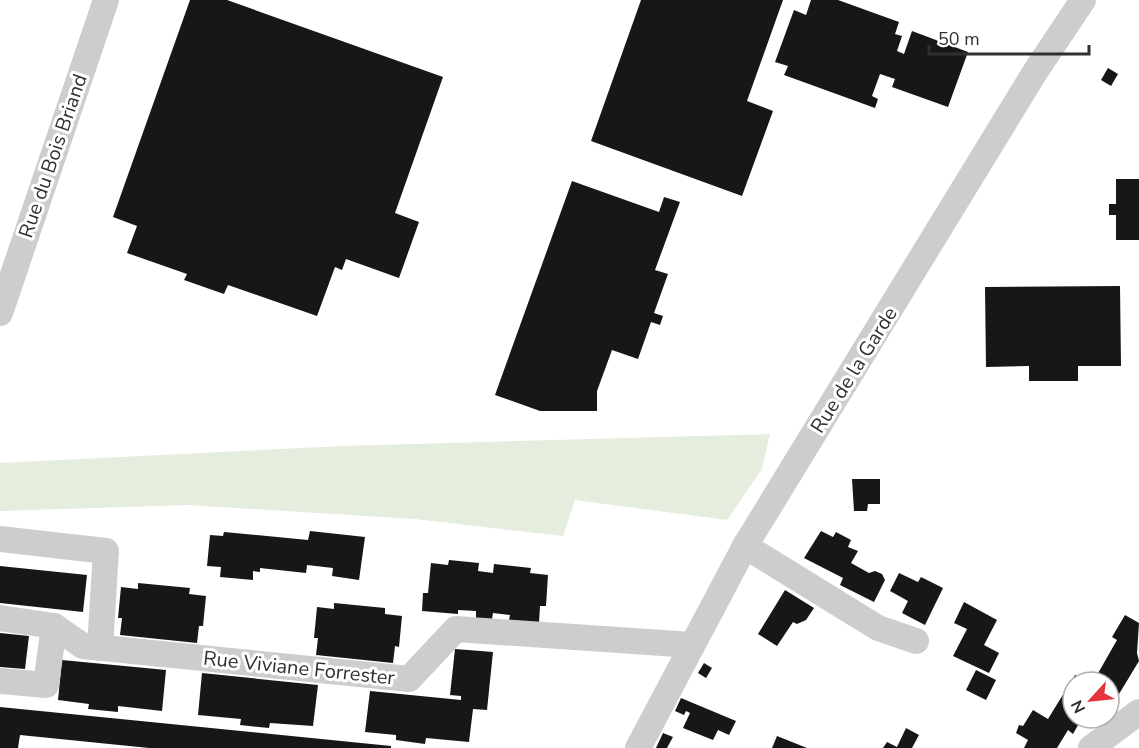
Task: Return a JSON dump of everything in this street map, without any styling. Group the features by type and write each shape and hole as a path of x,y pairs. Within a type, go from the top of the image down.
{"street":[{"name":"Rue du Bois Briand","path":"0,313 106,0"},
{"name":"Rue de la Garde","path":"638,748 745,546 1035,72 1083,0"},
{"path":"0,539 106,551 100,648"},
{"path":"745,546 879,628 916,641"},
{"name":"Rue Viviane Forrester","path":"0,618 54,626 83,646 409,679 456,629 692,645"},
{"path":"0,681 46,685 54,626"},
{"path":"1091,748 1139,712"}],"green space":[{"path":"770,434 762,469 727,520 575,500 563,536 415,519 187,505 0,511 0,463 342,446"}],"building":[{"path":"190,0 227,0 443,77 395,213 419,222 399,278 346,259 342,270 335,267 317,316 228,285 224,294 184,280 187,274 127,253 137,226 113,217"},
{"path":"641,0 783,0 747,101 773,111 742,196 591,141"},
{"path":"811,0 838,0 899,22 895,34 902,36 897,51 904,54 912,31 968,52 948,107 892,87 895,79 880,74 872,96 878,99 875,108 784,75 788,66 775,62 794,10 806,15"},
{"path":"1108,68 1118,74 1111,86 1101,80"},
{"path":"1116,179 1139,179 1139,240 1116,240 1116,215 1109,215 1109,204 1116,204"},
{"path":"572,181 659,212 664,197 680,202 655,270 668,274 654,313 663,316 660,325 651,322 638,359 612,350 597,391 597,411 540,411 495,395"},
{"path":"1120,286 1121,366 1078,366 1078,381 1029,381 1029,366 986,367 985,287"},
{"path":"852,479 880,479 880,504 868,504 867,511 854,511"},
{"path":"310,531 365,537 359,580 332,576 333,568 307,565 306,573 260,568 260,572 253,571 253,580 220,577 221,567 207,566 210,535 223,536 224,532 308,540"},
{"path":"821,531 833,537 836,532 851,540 848,547 858,551 851,563 869,573 875,571 882,574 885,580 874,602 840,585 843,578 804,558"},
{"path":"449,560 479,563 478,571 493,573 494,564 531,568 530,573 548,575 546,606 540,606 539,623 509,620 510,615 493,613 492,619 476,618 476,611 458,610 458,614 422,611 423,593 428,593 431,563 448,565"},
{"path":"0,566 87,575 83,612 0,603"},
{"path":"899,573 918,582 921,577 943,588 925,625 902,613 908,601 890,591"},
{"path":"138,583 190,588 189,594 206,596 203,626 199,626 197,643 120,635 122,618 118,618 121,587 138,589"},
{"path":"785,590 814,608 806,620 797,624 793,622 777,646 758,634"},
{"path":"964,602 997,620 984,645 999,653 989,673 953,656 967,629 954,623"},
{"path":"334,603 385,608 385,614 402,616 399,647 395,646 393,663 316,655 318,638 314,638 317,607 334,609"},
{"path":"1125,615 1139,623 1137,653 1139,661 1121,691 1121,670 1100,670 1117,640 1112,637"},
{"path":"0,633 29,636 25,669 0,667"},
{"path":"455,649 493,652 487,710 473,709 469,742 426,738 425,744 396,740 396,735 365,732 370,691 461,700 461,696 450,695"},
{"path":"62,660 166,670 162,711 118,706 118,712 88,709 89,704 58,700"},
{"path":"704,663 712,668 706,678 698,673"},
{"path":"976,670 996,680 986,700 966,690"},
{"path":"202,673 318,685 313,726 270,723 269,728 240,725 241,719 198,715"},
{"path":"681,698 736,721 729,735 718,730 713,740 683,728 690,713 686,711 684,715 675,711"},
{"path":"1061,698 1061,730 1068,730 1057,748 1024,748 1028,740 1016,733 1019,725 1023,726 1033,710 1048,719"},
{"path":"0,707 391,746 391,748 149,748 20,735 18,748 0,748"},
{"path":"906,728 919,735 912,748 883,748 887,742 897,747"},
{"path":"663,733 673,737 667,748 656,748"},
{"path":"777,736 807,748 772,748"}]}
